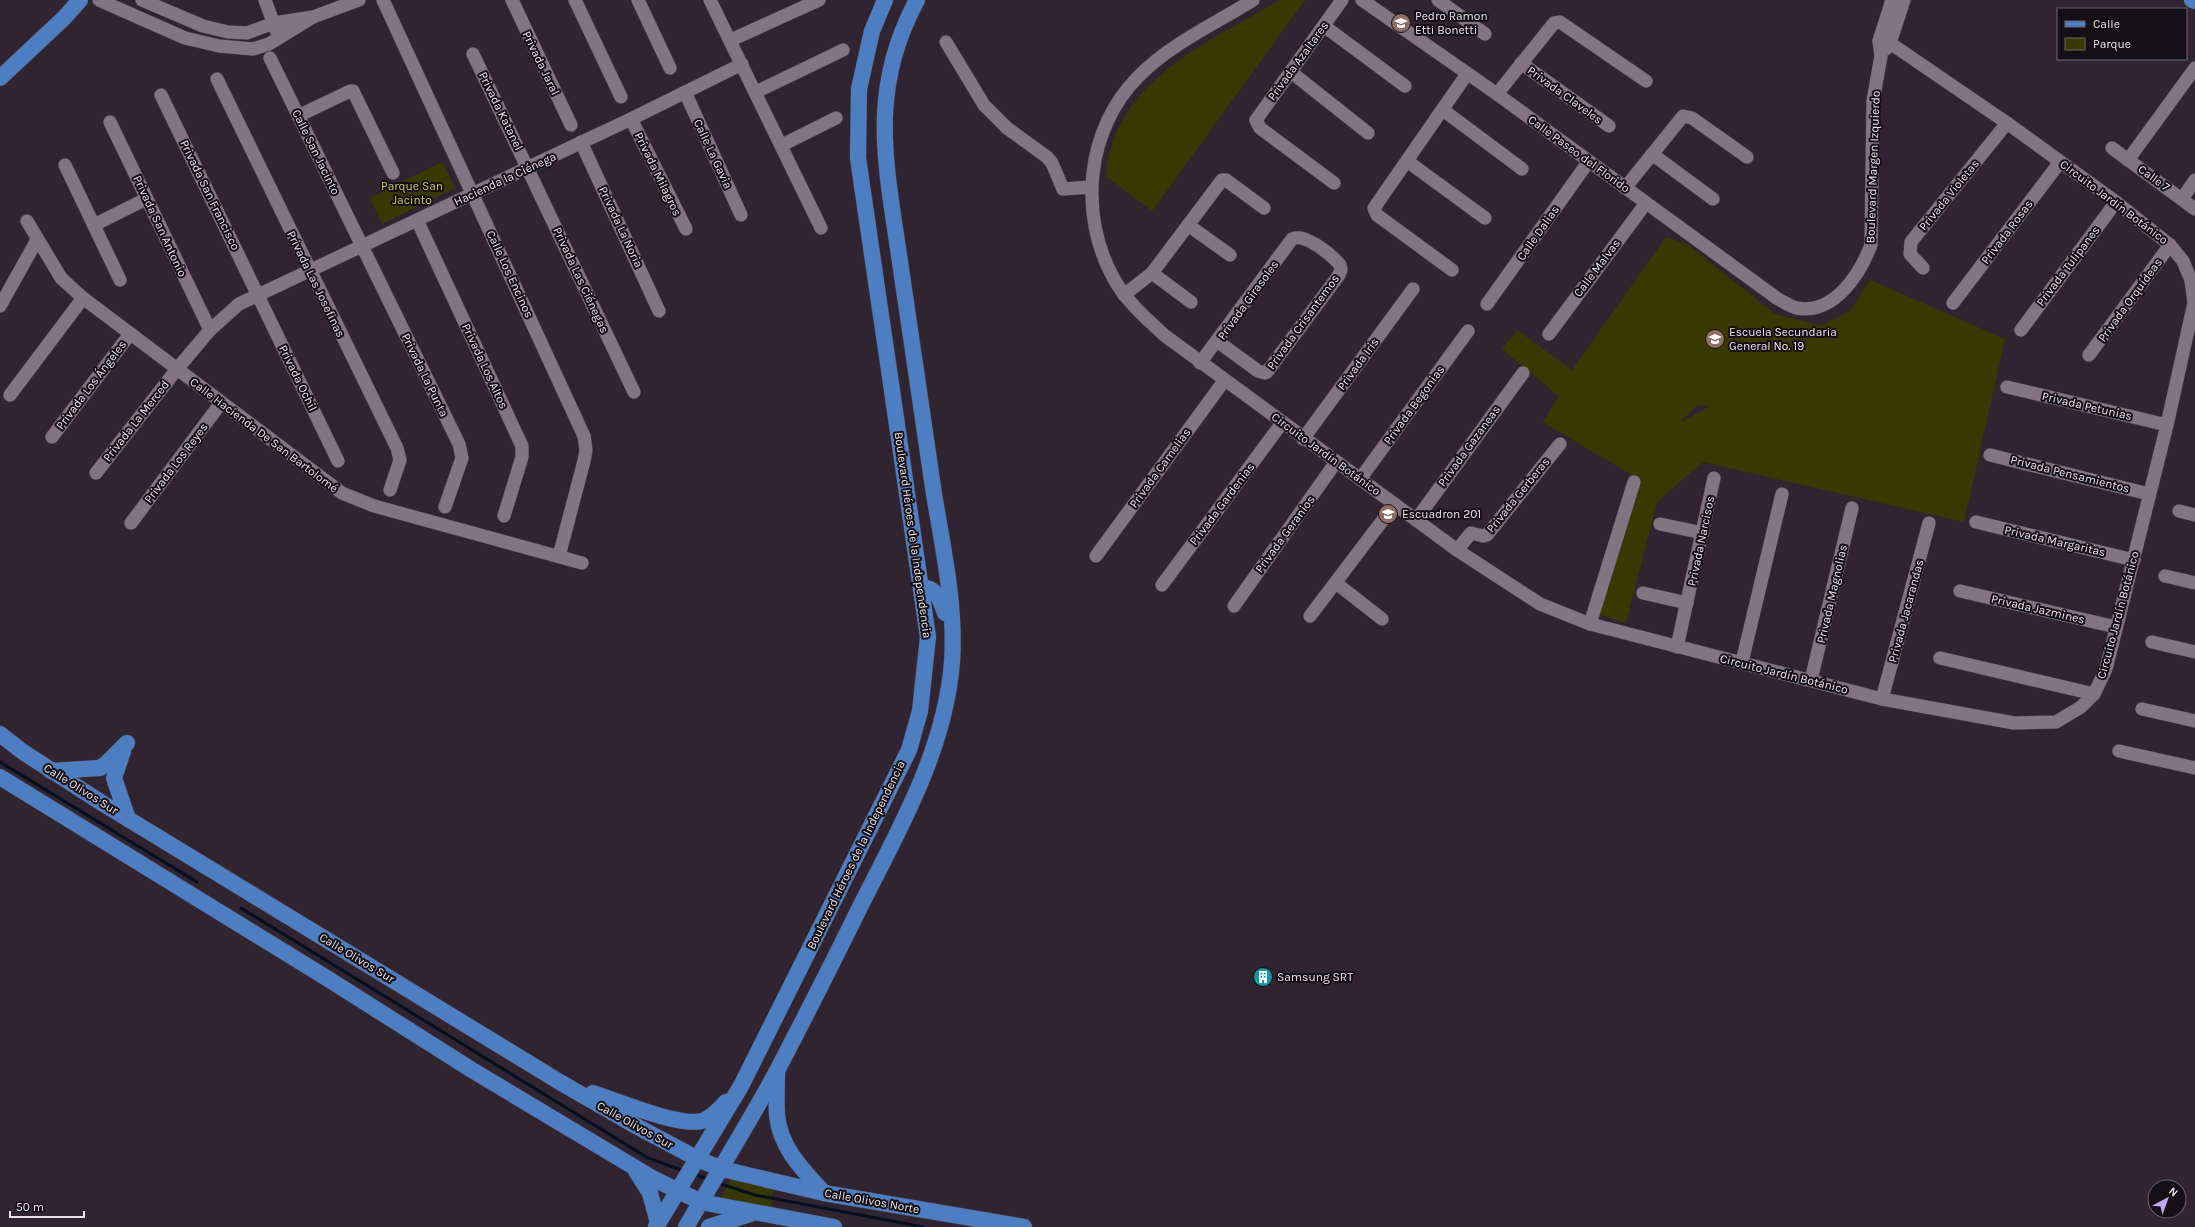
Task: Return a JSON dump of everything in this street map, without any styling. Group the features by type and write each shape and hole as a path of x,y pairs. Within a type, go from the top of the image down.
{"main road":[{"path":"0,78 64,18 80,0"},
{"name":"Boulevard Héroes de la Independencia","path":"657,1225 741,1086 909,750 920,710 928,637 858,158 859,89 872,31 885,0"},
{"path":"686,1227 722,1169 777,1070 877,874 911,804 927,766 940,730 946,704 952,664 953,636 945,564 892,205 883,123 886,84 895,49 916,0"},
{"path":"920,587 929,587 937,593 953,636"},
{"name":"Calle Olivos Sur","path":"0,734 51,771 128,819 558,1080 636,1126 698,1159 722,1169"},
{"path":"51,771 100,768 107,763 127,742 114,778"},
{"path":"100,768 114,778 128,819"},
{"path":"0,777 634,1169 701,1202 834,1227"},
{"path":"777,1070 777,1115 781,1135 788,1149 801,1168 824,1193"},
{"path":"558,1080 675,1120 690,1122 703,1121 715,1114 741,1086"},
{"path":"634,1169 645,1182 650,1193 657,1225"},
{"name":"Calle Olivos Norte","path":"722,1169 824,1193 1024,1227"},
{"path":"709,1227 736,1217 754,1213"}],"street":[{"path":"99,0 185,38 218,46 253,49 265,46 279,38 313,17 328,5 359,0"},
{"path":"142,0 204,26 228,32 252,32 274,22 313,17"},
{"path":"265,0 279,38"},
{"name":"Calle Los Encinos","path":"383,0 584,436 586,450 584,461 559,556"},
{"name":"Privada Jaral","path":"512,0 571,125"},
{"path":"575,0 621,97"},
{"path":"638,0 670,68"},
{"path":"710,0 731,40 821,228"},
{"path":"731,40 818,0"},
{"name":"Circuito Jardín Botánico","path":"1253,0 1156,61 1129,86 1112,112 1102,133 1096,154 1091,187 1094,225 1099,243 1114,279 1124,295 1164,335 1303,439 1457,550 1540,604 1590,624 1882,699 2014,723 2056,722 2081,707 2094,694 2106,669 2167,425 2194,303 2191,280 2183,261 2170,245 2116,202 2007,123 1884,42"},
{"name":"Privada Azaltares","path":"1334,183 1256,123 1257,117 1342,0"},
{"path":"1438,0 1485,34"},
{"name":"Boulevard Margen Izquierdo","path":"1797,308 1812,308 1825,304 1843,290 1854,279 1865,260 1871,245 1873,101 1892,0"},
{"name":"Boulevard Margen Izquierdo","path":"1884,42 1904,0"},
{"name":"Calle Paseo del Florido","path":"1364,1 1497,94 1778,299 1797,308"},
{"name":"Privada Claveles","path":"1497,94 1521,62 1554,23 1560,22 1646,81"},
{"path":"1324,26 1405,86"},
{"path":"946,42 984,105 1008,128 1047,157 1052,163 1063,190 1091,187"},
{"path":"756,92 843,50"},
{"name":"Privada Katanel","path":"473,54 528,168"},
{"name":"Calle San Jacinto","path":"270,58 362,247"},
{"name":"Privada Claveles","path":"1521,62 1609,126"},
{"name":"Hacienda la Ciénega","path":"177,369 210,330 239,304 631,119 742,64"},
{"path":"2128,160 2195,68"},
{"path":"1290,72 1368,133"},
{"path":"1452,270 1377,215 1374,210 1444,110 1467,74"},
{"name":"Privada Las Josefinas","path":"217,79 309,271 400,454 400,460 390,490"},
{"path":"298,116 350,91 353,91 393,173"},
{"name":"Calle La Gavia","path":"685,92 741,215"},
{"name":"Privada San Francisco","path":"162,95 258,295"},
{"path":"1444,110 1522,169"},
{"path":"1625,188 1682,116 1687,116 1747,157"},
{"path":"782,145 836,118"},
{"name":"Privada Milagros","path":"631,119 686,229"},
{"name":"Privada San Antonio","path":"110,122 210,330"},
{"name":"Privada Violetas","path":"1923,268 1910,254 1911,242 2007,123"},
{"name":"Privada La Noria","path":"581,142 659,311"},
{"name":"Calle 7","path":"2112,148 2195,209"},
{"path":"1652,154 1713,199"},
{"path":"1407,161 1484,218"},
{"name":"Calle Dalias","path":"1487,304 1589,161"},
{"name":"Privada Rosas","path":"1953,303 2060,162"},
{"path":"65,165 120,280"},
{"name":"Privada Las Ciénegas","path":"528,168 634,392"},
{"path":"1124,295 1152,273 1222,180 1226,180 1264,208"},
{"path":"2182,198 2195,180"},
{"path":"94,225 146,199"},
{"name":"Privada Tulipanes","path":"2021,330 2116,202"},
{"name":"Calle Malvas","path":"1549,334 1646,203"},
{"name":"Privada Los Altos","path":"417,220 522,446 522,457 504,516"},
{"name":"Calle Hacienda De San Bartolomé","path":"27,221 61,278 83,298 327,484 357,500 582,563"},
{"path":"1188,225 1230,255"},
{"name":"Privada Crisantemos","path":"1217,341 1262,373 1265,374 1270,369 1341,270 1337,261 1310,240 1296,237"},
{"name":"Privada Girasoles","path":"1200,363 1292,238 1296,237"},
{"path":"0,306 37,240"},
{"name":"Privada Orquídeas","path":"2089,355 2170,245"},
{"name":"Privada La Punta","path":"362,247 462,451 460,464 445,507"},
{"path":"1152,273 1191,302"},
{"name":"Privada Iris","path":"1303,439 1413,289"},
{"name":"Privada Ochil","path":"258,295 338,461"},
{"path":"10,395 83,298"},
{"name":"Privada Begonias","path":"1360,479 1468,331"},
{"name":"Privada Los Ángeles","path":"52,437 130,334"},
{"name":"Privada La Merced","path":"96,473 177,369"},
{"name":"Privada Gazaneas","path":"1416,520 1523,373"},
{"name":"Privada Camelias","path":"1096,556 1224,381"},
{"name":"Privada Petunias","path":"2007,387 2167,425"},
{"name":"Privada Los Reyes","path":"131,523 221,403"},
{"name":"Privada Gardenias","path":"1162,585 1282,423"},
{"name":"Privada Gerberas","path":"1457,550 1471,533 1483,536 1487,535 1560,444"},
{"name":"Privada Pensamientos","path":"1990,455 2149,494"},
{"name":"Privada Geranios","path":"1234,606 1336,462"},
{"name":"Privada Narcisos","path":"1677,647 1714,478"},
{"path":"1590,624 1634,482"},
{"path":"1742,662 1782,494"},
{"path":"1310,616 1395,504"},
{"name":"Privada Magnolias","path":"1811,680 1852,508"},
{"path":"2179,511 2195,514"},
{"name":"Privada Margaritas","path":"1976,522 2134,560"},
{"name":"Privada Jacarandas","path":"1882,699 1929,523"},
{"path":"1660,524 1703,533"},
{"path":"2165,576 2195,584"},
{"path":"1336,583 1382,618"},
{"name":"Privada Jazmines","path":"1960,591 2116,627"},
{"name":"Privada Narcisos","path":"1643,593 1687,603"},
{"path":"2152,642 2195,652"},
{"path":"1940,658 2094,694"},
{"path":"2142,709 2195,721"},
{"path":"2119,751 2195,768"}],"green space":[{"path":"1280,0 1305,0 1152,211 1106,176 1113,143 1126,114 1145,90 1169,68 1196,49"},
{"name":"Parque San Jacinto","path":"442,162 455,188 382,224 370,198"},
{"path":"1666,237 1687,244 1775,314 1821,326 1850,311 1870,280 2005,339 1964,522 1703,462 1657,502 1626,623 1597,614 1630,474 1543,422 1559,396 1502,349 1517,330 1572,370","holes":["1697,405 1710,406 1681,422"]},
{"path":"732,1178 773,1188 771,1210 721,1198"}],"waterway":[{"path":"0,762 197,882"},
{"path":"241,908 648,1158 684,1171"},
{"path":"693,1174 709,1179"},
{"path":"718,1183 755,1195 923,1227"}],"place":[{"name":"Pedro Ramon Etti Bonetti","path":"1401,23"},
{"name":"Escuela Secundaria General No. 19","path":"1715,339"},
{"name":"Escuadron 201","path":"1388,514"},
{"name":"Samsung SRT","path":"1263,977"}]}
